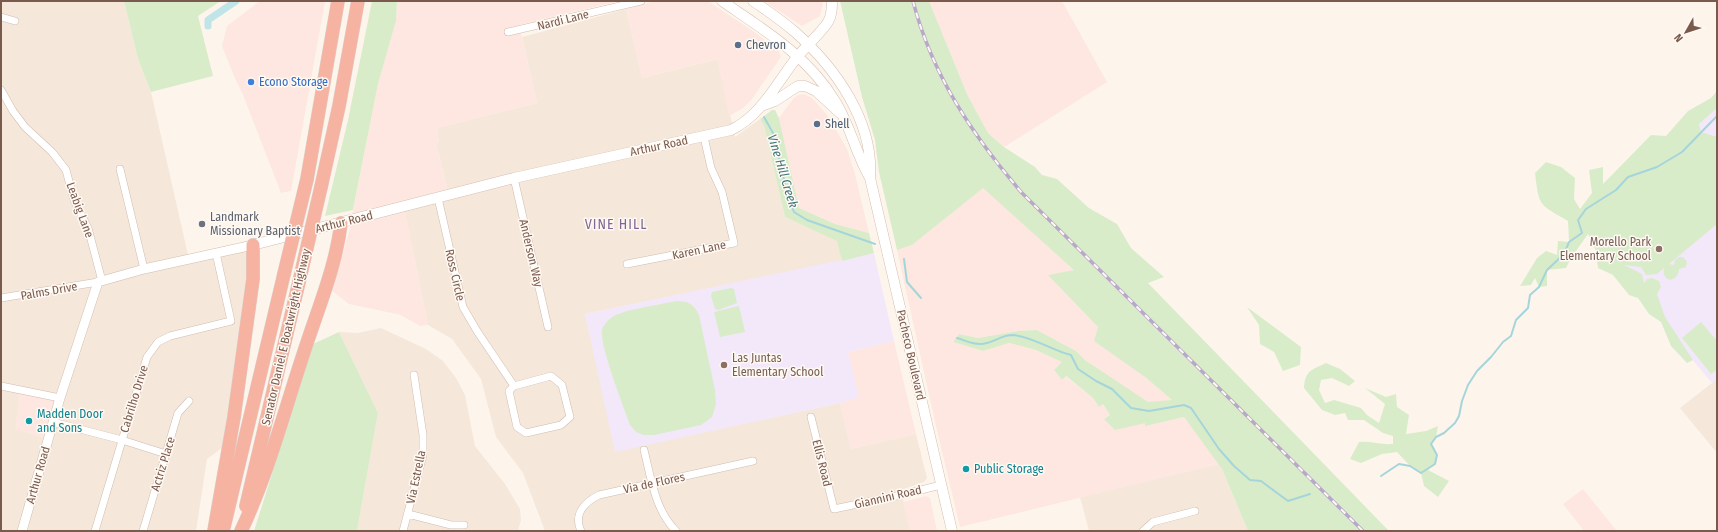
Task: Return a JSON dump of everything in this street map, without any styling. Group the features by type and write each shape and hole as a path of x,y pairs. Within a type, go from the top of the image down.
{"highway":[{"name":"Senator Daniel E Boatwright Highway","path":"223,531 307,179 338,1"},
{"name":"Senator Daniel E Boatwright Highway","path":"241,531 321,187 340,98 358,1"},
{"path":"241,531 260,487 320,303 339,241 340,223"},
{"path":"214,531 234,417 252,289 253,245"}],"main road":[{"name":"Pacheco Boulevard","path":"722,1 788,46 798,55 824,83 836,102 848,127 862,164 870,178 952,531"},
{"name":"Pacheco Boulevard","path":"753,1 795,32 808,44 819,55 846,92 859,117 866,135 871,164 870,178"},
{"path":"808,44 828,21 832,10 832,1"},
{"name":"Arthur Road","path":"253,245 514,178 704,137 737,127 751,118 798,55 808,44"},
{"path":"761,106 775,101 798,86 805,86 816,92 841,114"}],"street":[{"name":"Nardi Lane","path":"508,32 641,1"},
{"path":"1,17 15,21"},
{"name":"Leabig Lane","path":"1,90 13,111 25,127 52,152 66,170 74,200 88,228 100,281"},
{"name":"Karen Lane","path":"627,264 734,243 722,192 711,168 704,137"},
{"path":"120,169 144,269"},
{"name":"Anderson Way","path":"514,178 548,327"},
{"name":"Ross Circle","path":"438,198 463,307 477,331 514,386"},
{"name":"Arthur Road","path":"22,531 60,398 100,281 144,269 253,245"},
{"name":"Cabrilho Drive","path":"95,531 147,357 158,342 170,336 230,320 216,253"},
{"name":"Palms Drive","path":"1,298 100,281"},
{"name":"Via Estrella","path":"403,531 423,455 423,435 414,375"},
{"path":"551,376 562,385 570,417 561,425 526,433 517,427 509,391 514,386 551,376"},
{"path":"1,386 60,398"},
{"name":"Actriz Place","path":"143,531 178,413 189,401"},
{"name":"Ellis Road","path":"811,417 834,509"},
{"path":"54,422 122,440 166,454"},
{"path":"644,450 652,484 662,514 667,523 676,531"},
{"name":"Via de Flores","path":"581,531 578,525 579,514 583,505 590,499 599,495 754,462"},
{"name":"Giannini Road","path":"834,509 901,495 941,484"},
{"path":"1143,531 1153,522 1195,511"},
{"path":"408,514 451,525 464,525"}],"shaded area":[{"path":"1,1 124,1 138,59 151,92 189,259 253,245 230,442 207,459 196,531 1,531"},
{"name":"Econo Storage","path":"260,1 325,1 291,191 281,193 243,95 222,46 227,26"},
{"path":"397,1 619,1 519,25 537,103 437,128 439,142 436,143 449,195 404,207 428,325 420,326 401,315 349,304 332,291 349,232 378,84 396,21"},
{"path":"655,1 708,1 750,29 779,51 781,57 752,99 743,108 729,116 717,59 642,78 626,9"},
{"path":"764,1 822,1 823,4 820,16 802,26"},
{"path":"929,1 1062,1 1107,82 1004,147 988,133 967,94"},
{"path":"626,9 642,78 718,59 735,137 760,119 764,126 785,217 838,241 842,261 585,314 616,451 840,403 851,449 916,434 927,478 924,482 901,490 910,531 545,531 523,473 496,437 481,379 452,339 428,325 404,207 449,195 436,143 439,142 437,128 537,103 522,37"},
{"path":"804,94 812,98 828,116 847,149 855,174 869,233 835,224 799,208 779,118 793,99 798,95"},
{"name":"Morello Park Elementary School","path":"1717,108 1717,379 1712,383 1581,225"},
{"path":"983,187 1075,270 1049,275 1145,377 1172,400 1148,403 1085,360 1076,351 1037,330 1018,331 978,338 959,334 953,342 983,351 1009,343 1036,350 1063,362 1054,370 1056,373 1062,380 1065,376 1093,398 1099,407 1103,404 1110,415 1104,419 1145,423 1146,425 1184,417 1219,464 960,527 897,250 912,245"},
{"name":"Las Juntas Elementary School","path":"874,253 894,341 848,352 859,397 840,403 615,452 585,314"},
{"path":"381,328 426,349 443,361 456,378 465,395 475,446 505,484 520,509 521,520 518,531 357,531 378,413 339,332 358,333"},
{"path":"894,341 916,434 851,449 840,403 858,397 848,352"},
{"path":"1717,379 1717,453 1680,408"},
{"path":"20,390 60,398 48,440 15,429"},
{"path":"1219,464 1248,531 1089,531 1080,497"},
{"path":"1583,489 1617,531 1584,531 1563,504"},
{"path":"926,496 930,498 937,531 910,531 903,502"}],"green space":[{"path":"124,1 221,1 198,16 213,76 151,92 138,59"},
{"path":"372,1 397,1 396,21 378,84 353,210 325,216 348,120"},
{"path":"840,1 929,1 967,94 988,133 1004,147 1035,167 1042,175 1057,179 1089,208 1117,224 1131,248 1164,277 1148,283 1389,531 1248,531 1222,469 1184,417 1145,426 1145,423 1115,430 1104,419 1110,415 1103,404 1099,407 1093,398 1066,376 1062,380 1054,370 1062,362 1036,350 1009,343 983,351 953,342 959,334 978,338 1018,331 1037,330 1076,351 1085,360 1148,402 1172,400 1145,377 1094,341 1098,327 1048,275 1074,270 983,188 912,245 897,250 879,172 875,140 862,97"},
{"name":"Morello Park Elementary School","path":"1717,91 1717,108 1699,124 1701,132 1717,137 1717,224 1669,264 1674,265 1675,260 1679,257 1683,257 1687,262 1686,267 1679,269 1678,274 1673,279 1670,280 1665,277 1664,268 1657,274 1646,275 1641,267 1624,265 1642,274 1644,283 1647,279 1652,278 1659,281 1661,287 1657,294 1665,317 1693,360 1687,363 1671,346 1661,322 1649,314 1638,298 1629,295 1613,275 1598,268 1596,251 1588,234 1571,258 1566,268 1547,270 1547,286 1539,287 1535,278 1531,285 1520,286 1537,258 1546,251 1557,255 1558,241 1569,242 1568,221 1551,211 1542,203 1540,199 1535,173 1546,162 1561,167 1575,178 1574,199 1580,209 1592,193 1589,170 1603,167 1603,184 1651,135 1666,136 1688,111 1711,98"},
{"path":"772,110 775,110 779,118 799,208 835,224 869,233 874,253 842,261 837,241 785,217 764,126 760,119"},
{"path":"731,288 734,289 737,303 718,310 715,309 711,296 712,292"},
{"path":"676,301 690,304 695,308 699,315 715,390 716,404 712,417 701,425 654,435 644,435 636,432 630,425 608,362 604,348 602,330 604,325 611,318 624,312"},
{"path":"739,306 745,332 720,337 714,312"},
{"path":"1247,307 1301,347 1300,365 1283,371 1274,352 1260,344 1259,325"},
{"path":"1701,322 1717,341 1717,370 1711,374 1682,338"},
{"path":"339,332 378,413 357,531 254,531 313,344"},
{"path":"1326,363 1340,369 1355,381 1349,386 1332,378 1321,380 1319,390 1325,403 1334,400 1361,408 1367,415 1379,423 1385,404 1365,388 1386,397 1396,394 1397,407 1409,415 1406,434 1426,431 1438,426 1436,437 1431,444 1437,455 1435,464 1428,470 1449,481 1438,497 1424,486 1421,473 1410,466 1397,452 1382,454 1361,463 1350,459 1359,442 1393,444 1393,436 1383,433 1364,420 1348,420 1345,413 1335,415 1322,410 1304,388 1307,374 1316,367"}],"waterway":[{"path":"208,26 208,20 236,1"},
{"name":"Vine Hill Creek","path":"1381,476 1399,464 1410,466 1421,473 1435,464 1437,455 1431,444 1436,437 1444,433 1455,423 1459,416 1462,401 1468,385 1477,371 1503,342 1511,336 1516,320 1528,308 1530,295 1539,287 1547,270 1564,254 1569,242 1582,233 1578,220 1586,209 1616,190 1628,177 1657,167 1682,152 1717,116"},
{"name":"Vine Hill Creek","path":"764,117 773,133 788,197 794,212 807,220 875,244"},
{"name":"Vine Hill Creek","path":"904,259 907,282 921,298"},
{"path":"957,338 979,344 990,342 1009,335 1028,338 1071,355 1078,369 1096,381 1112,389 1131,408 1149,411 1184,405 1191,408 1219,449 1234,466 1250,480 1261,481 1288,501 1310,494"}],"railway":[{"path":"913,1 931,54 956,103 987,149 1022,193 1363,531"}],"place":[{"name":"Chevron","path":"738,45"},
{"name":"Econo Storage","path":"251,82"},
{"name":"Shell","path":"817,124"},
{"name":"Landmark Missionary Baptist","path":"202,224"},
{"name":"Morello Park Elementary School","path":"1659,249"},
{"name":"Las Juntas Elementary School","path":"724,365"},
{"name":"Madden Door and Sons","path":"29,421"},
{"name":"Public Storage","path":"966,469"}],"district":[{"name":"VINE HILL","path":"616,224"}]}
